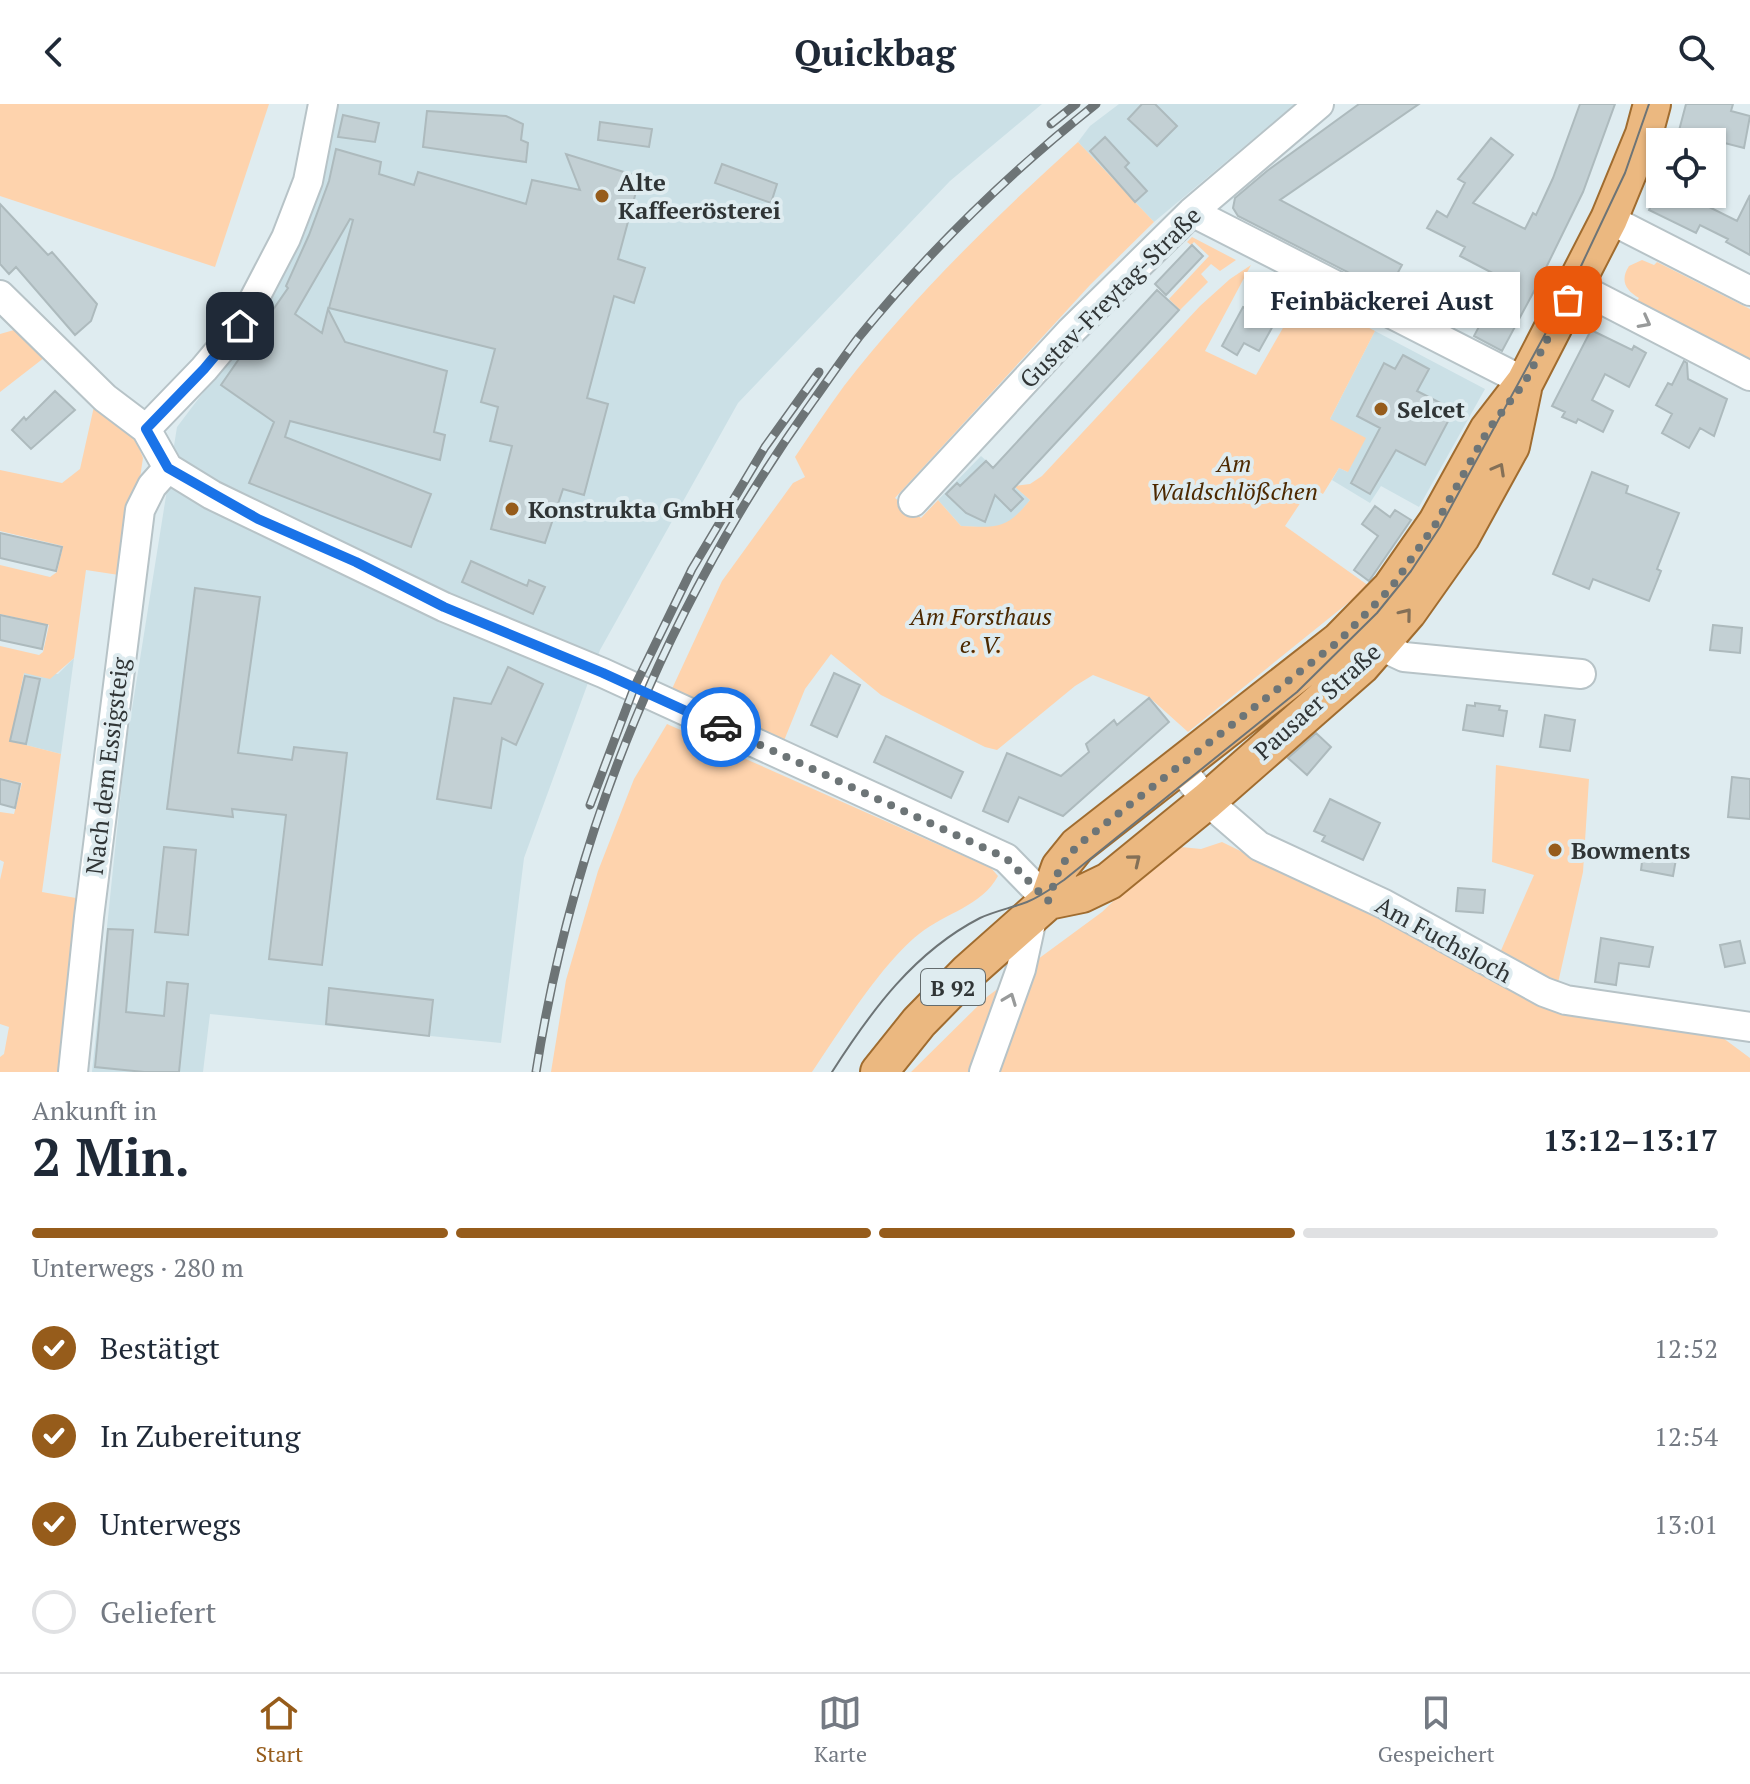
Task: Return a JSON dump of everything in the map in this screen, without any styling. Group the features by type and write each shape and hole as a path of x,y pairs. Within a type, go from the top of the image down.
{"main road":[{"name":"Pausaer Straße","path":"879,1072 919,1022 958,982 1040,908 1060,867 1077,846 1339,641 1391,588 1437,522 1488,430 1525,382 1609,219 1633,162 1652,104"},
{"name":"Pausaer Straße","path":"1040,908 1109,881 1207,801 1361,666 1432,581 1490,485 1511,446 1525,382"}],"street":[{"path":"146,429 240,326 286,238 308,181 323,104"},
{"name":"Gustav-Freytag-Straße","path":"913,502 1070,332 1192,212 1319,104"},
{"path":"1192,212 1525,382"},
{"path":"1609,219 1750,291"},
{"path":"1576,286 1750,376"},
{"path":"1,298 105,398 146,429 168,468 258,519 356,562 444,607 603,673 1006,858 1040,908"},
{"name":"Nach dem Essigsteig","path":"73,1072 90,902 140,510 152,486 168,468"},
{"path":"1381,643 1404,657 1581,674"},
{"name":"Am Fuchsloch","path":"1178,765 1207,801 1259,846 1384,904 1544,992 1566,1000 1750,1027"},
{"name":"Pausaer Straße","path":"984,1072 1040,908"}],"shaded area":[{"path":"337,104 1042,104 950,181 738,403 600,650 524,858 501,1043 210,1014 203,1072 92,1072 125,753 177,427 265,311 305,233 324,179"},
{"path":"1119,104 1295,104 1154,222 1078,142 1090,126"},
{"path":"1375,331 1485,389 1419,507 1381,486 1370,503 1332,480 1339,468 1348,472 1330,419"},
{"path":"981,456 1030,500 1015,519 996,528 961,526 938,500"},
{"path":"74,658 61,754 10,741 24,673 58,674"}],"green space":[{"path":"0,104 269,104 215,267 0,196"},
{"name":"Am Forsthaus e. V.","path":"1078,142 1154,222 1090,285 895,498 921,518 938,500 961,526 1000,525 1015,517 1030,500 1014,486 1030,484 1042,476 1200,306 1251,265 1205,351 1256,375 1303,293 1375,331 1330,419 1366,438 1348,472 1339,468 1323,494 1311,487 1285,526 1369,586 1188,732 1149,697 1093,675 1075,686 997,750 985,747 881,695 831,654 805,689 783,743 671,691 722,581 793,483 805,477 795,457 844,386 898,321 956,259"},
{"path":"1192,237 1236,260 1220,271 1211,264 1201,274 1208,282 1180,310 1169,299 1209,256 1194,242 1191,245 1187,242"},
{"path":"1642,260 1654,265 1657,262 1750,309 1750,359 1637,301 1639,298 1625,284 1625,276 1629,266"},
{"path":"21,328 49,354 0,392 0,334"},
{"path":"95,402 130,433 143,458 105,707 101,709 119,575 86,570 74,658 50,679 24,673 10,741 61,754 42,892 76,898 58,1072 0,1072 0,1057 4,1054 9,1027 0,1024 0,880 4,862 0,860 0,812 14,814 22,783 0,778 0,646 39,655 43,652 49,625 0,614 0,565 50,577 57,572 63,546 0,531 0,470 62,483 80,469"},
{"path":"667,724 991,868 998,876 983,895 919,934 890,962 812,1072 551,1072 566,980 598,871 634,779"},
{"path":"1496,765 1589,779 1583,872 1558,983 1499,955 1534,875 1492,862"},
{"path":"1222,842 1517,987 1723,1038 1750,1058 1750,1072 911,1072 988,996 1102,912 1171,846 1201,849"}],"building":[{"path":"1142,104 1155,104 1177,126 1157,146 1128,119"},
{"path":"1359,104 1419,104 1280,200 1402,265 1395,278 1413,289 1406,302 1238,216 1233,208 1235,198 1267,171"},
{"path":"1580,104 1615,104 1583,192 1502,351 1474,336 1504,279 1460,256 1465,247 1427,228 1437,211 1447,217 1465,183 1458,179 1491,138 1513,155 1473,203 1525,229 1533,213 1536,215 1553,178"},
{"path":"1686,104 1733,104 1731,111 1750,116 1744,148 1726,143 1726,128 1680,128"},
{"path":"427,111 506,116 523,124 521,140 528,143 526,162 423,147"},
{"path":"343,115 379,123 375,142 338,137"},
{"path":"600,122 652,129 649,147 598,140"},
{"path":"1105,137 1129,163 1125,167 1147,191 1135,202 1090,151"},
{"path":"336,149 381,162 379,174 414,185 418,172 526,204 532,180 580,190 566,154 640,177 618,259 645,268 634,303 614,296 587,398 608,404 584,495 563,489 545,543 491,529 512,446 490,441 498,407 481,402 495,349 329,308 353,220 350,219 295,314 322,333 328,309 345,342 447,371 434,432 445,435 440,460 290,421 285,437 431,494 411,547 249,483 274,422 221,385 288,288 286,286 329,181"},
{"path":"722,164 777,184 771,203 715,183"},
{"path":"1750,195 1750,255 1726,242 1728,239 1700,225 1696,233 1649,210 1711,208 1737,221"},
{"path":"0,204 48,255 52,252 97,304 91,321 75,335 16,267 9,274 0,264"},
{"path":"1192,245 1203,256 1166,295 1155,284"},
{"path":"1157,290 1179,310 1013,489 1023,499 1011,511 995,495 985,522 966,513 946,494 957,483 960,486 986,461 993,468"},
{"path":"1439,293 1456,302 1446,321 1429,312"},
{"path":"1243,307 1274,324 1259,351 1244,343 1237,355 1222,346"},
{"path":"1591,330 1632,350 1634,346 1646,353 1629,387 1605,374 1592,400 1613,411 1603,432 1578,419 1576,423 1562,417 1565,412 1552,406"},
{"path":"1403,355 1429,369 1417,391 1454,410 1425,465 1396,450 1370,494 1351,483 1380,428 1357,416 1384,363 1395,369"},
{"path":"1684,361 1687,363 1688,379 1727,399 1714,436 1700,428 1689,448 1662,433 1672,414 1656,405 1668,383 1672,385"},
{"path":"55,391 75,410 31,449 12,430"},
{"path":"1592,472 1628,486 1626,493 1679,513 1657,569 1661,571 1649,601 1593,579 1589,589 1553,574"},
{"path":"1375,506 1390,517 1395,510 1411,520 1369,581 1354,570 1378,536 1362,524"},
{"path":"0,533 62,547 56,571 0,558"},
{"path":"471,561 527,586 529,580 545,587 533,614 462,582"},
{"path":"195,588 260,597 238,753 292,760 294,747 347,753 322,965 269,959 286,815 232,809 233,817 167,809"},
{"path":"0,615 47,625 42,649 0,640"},
{"path":"1713,625 1742,628 1740,653 1710,650"},
{"path":"508,667 543,684 516,745 502,738 491,808 437,799 454,698 491,704"},
{"path":"834,673 860,685 837,737 811,725"},
{"path":"25,676 40,679 26,744 10,741"},
{"path":"1149,698 1169,722 1063,816 1019,797 1008,822 983,811 1007,753 1061,776 1089,752 1086,744 1114,720 1117,725"},
{"path":"1475,703 1500,706 1499,710 1507,711 1503,736 1463,730 1467,705 1475,706"},
{"path":"1545,715 1575,720 1570,751 1540,747"},
{"path":"1316,733 1331,747 1307,775 1288,758"},
{"path":"886,736 963,772 951,798 874,762"},
{"path":"1732,777 1750,779 1750,819 1728,817"},
{"path":"0,779 20,784 15,808 0,804"},
{"path":"1330,799 1380,823 1363,860 1322,841 1325,836 1314,831"},
{"path":"164,847 196,850 188,935 155,932"},
{"path":"1643,854 1676,859 1673,876 1641,870"},
{"path":"1458,888 1485,890 1483,913 1456,911"},
{"path":"108,929 133,930 126,1012 164,1016 167,982 188,984 179,1072 95,1067"},
{"path":"1601,938 1653,947 1649,967 1619,963 1616,985 1595,982"},
{"path":"1740,941 1745,963 1725,967 1720,945"},
{"path":"329,988 433,1000 429,1036 326,1024"}],"tram line":[{"path":"832,1072 879,1005 935,948 980,918 1032,900 1064,880 1297,692 1377,613 1411,571 1440,527 1573,283 1625,173 1649,104"}],"railway":[{"path":"1051,124 1076,104"},
{"path":"536,1072 553,981 575,892 602,805 672,637 714,556 813,401 886,305 971,214 1032,157 1096,104"},
{"path":"590,805 634,688 692,569 765,447 819,372"}],"way so far":[{"path":"721,727 1006,858 1048,901 1060,867 1077,846 1339,641 1391,588 1437,522 1499,413 1525,382 1568,300"}],"place":[{"name":"Alte Kaffeerösterei","path":"602,196"},
{"name":"Feinbäckerei Aust","path":"1568,300"},
{"name":"Selcet","path":"1381,409"},
{"name":"Konstrukta GmbH","path":"512,509"},
{"name":"Bowments","path":"1555,850"}],"route":[{"path":"240,326 146,429 168,468 258,519 356,562 444,607 603,673 721,727"}],"park label":[{"name":"Am Waldschlößchen","path":"1234,477"}]}
